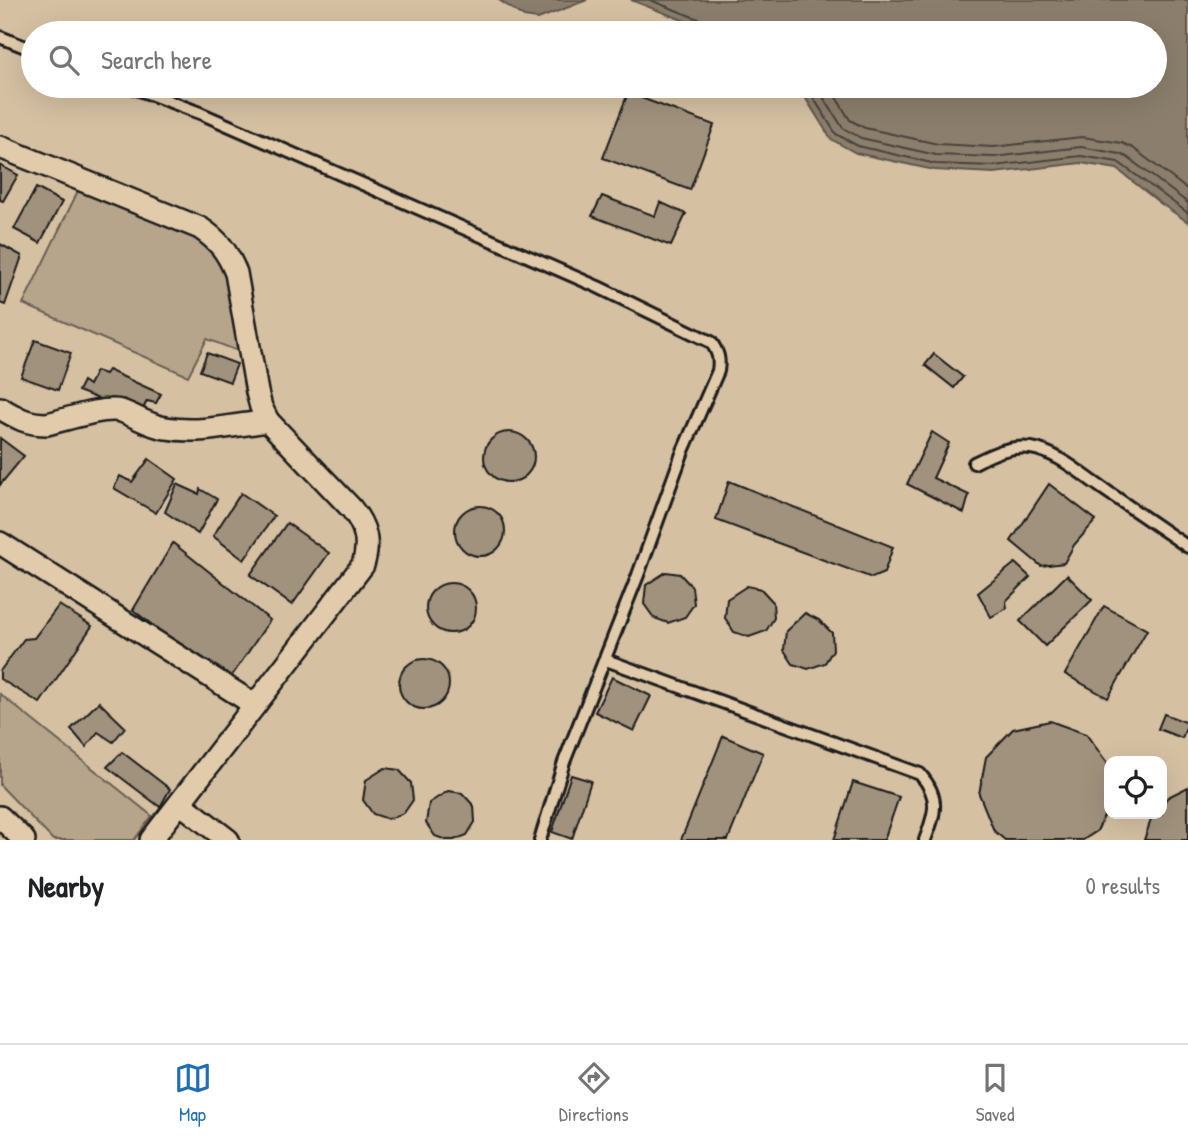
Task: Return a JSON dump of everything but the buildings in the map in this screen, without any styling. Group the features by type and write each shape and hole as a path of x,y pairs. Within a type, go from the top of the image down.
{"street":[{"path":"0,147 200,228 216,239 229,255 236,273 257,392 268,421 360,520 366,536 367,551 363,565 151,840"},
{"path":"0,408 30,424 47,424 110,409 166,429 198,429 268,421"},
{"path":"0,543 255,705"},
{"path":"180,803 228,840"},
{"path":"0,817 24,840"}],"lane":[{"path":"0,37 21,45"},
{"path":"161,98 598,287 711,342 718,352 718,371 683,451 606,660 564,762 540,840"},
{"path":"974,463 1014,447 1032,448 1049,454 1188,547"},
{"path":"606,660 920,774 930,786 934,798 934,816 925,840"}],"shaded area":[{"path":"78,191 206,240 230,271 243,353 207,339 188,376 23,304"},
{"path":"0,694 152,816 134,840 53,840 0,785"}],"water":[{"path":"499,0 587,0 538,19 524,17"},
{"path":"631,0 1188,0 1188,222 1117,169 1081,163 994,173 934,170 856,153 831,139 805,98 1167,98 1167,21 685,21"}]}
